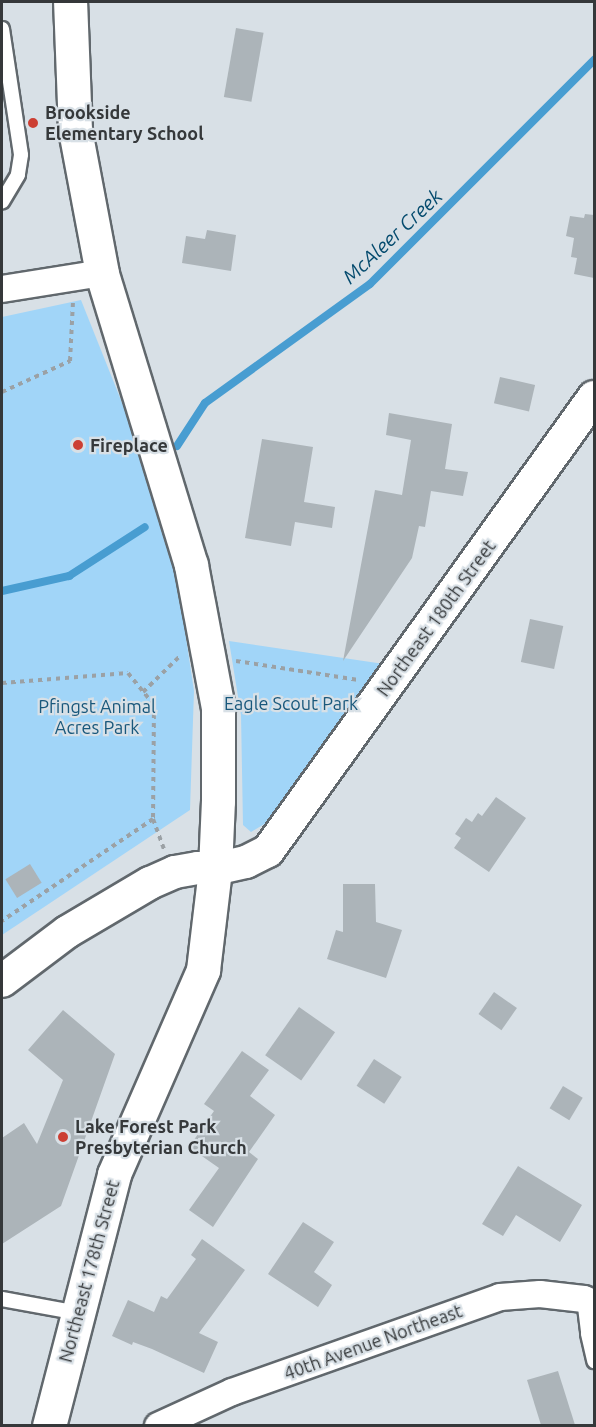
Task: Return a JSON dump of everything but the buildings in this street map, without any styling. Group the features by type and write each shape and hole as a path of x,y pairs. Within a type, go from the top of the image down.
{"main road":[{"name":"Northeast 178th Street","path":"49,1425 114,1174 203,970 215,869 218,801 218,708 191,565 88,275 75,130 70,2"}],"street":[{"path":"2,289 88,275"},
{"name":"Northeast 180th Street","path":"2,981 67,932 150,883 175,872 198,868 215,869 246,862 268,851 594,397"},
{"name":"40th Avenue Northeast","path":"158,1425 232,1392 500,1297 540,1294 589,1301"}],"lane":[{"path":"2,29 21,155 18,175 2,202"},
{"path":"2,1299 78,1313"},
{"path":"589,1301 594,1361"}],"path":[{"path":"2,392 70,361 88,275"},
{"path":"143,692 206,643 388,684"},
{"path":"2,683 128,673 154,705 153,819 2,921"}],"green space":[{"name":"Pfingst Animal Acres Park","path":"81,300 168,518 194,691 190,810 2,935 2,317"},
{"name":"Eagle Scout Park","path":"229,641 384,664 266,823 251,832 243,825 241,715"}],"waterway":[{"name":"McAleer Creek","path":"177,446 205,403 370,284 594,60"},
{"name":"McAleer Creek","path":"2,591 69,576 145,527"}],"place":[{"name":"Brookside Elementary School","path":"33,123"},
{"name":"Fireplace","path":"78,445"},
{"name":"Lake Forest Park Presbyterian Church","path":"63,1137"}]}
